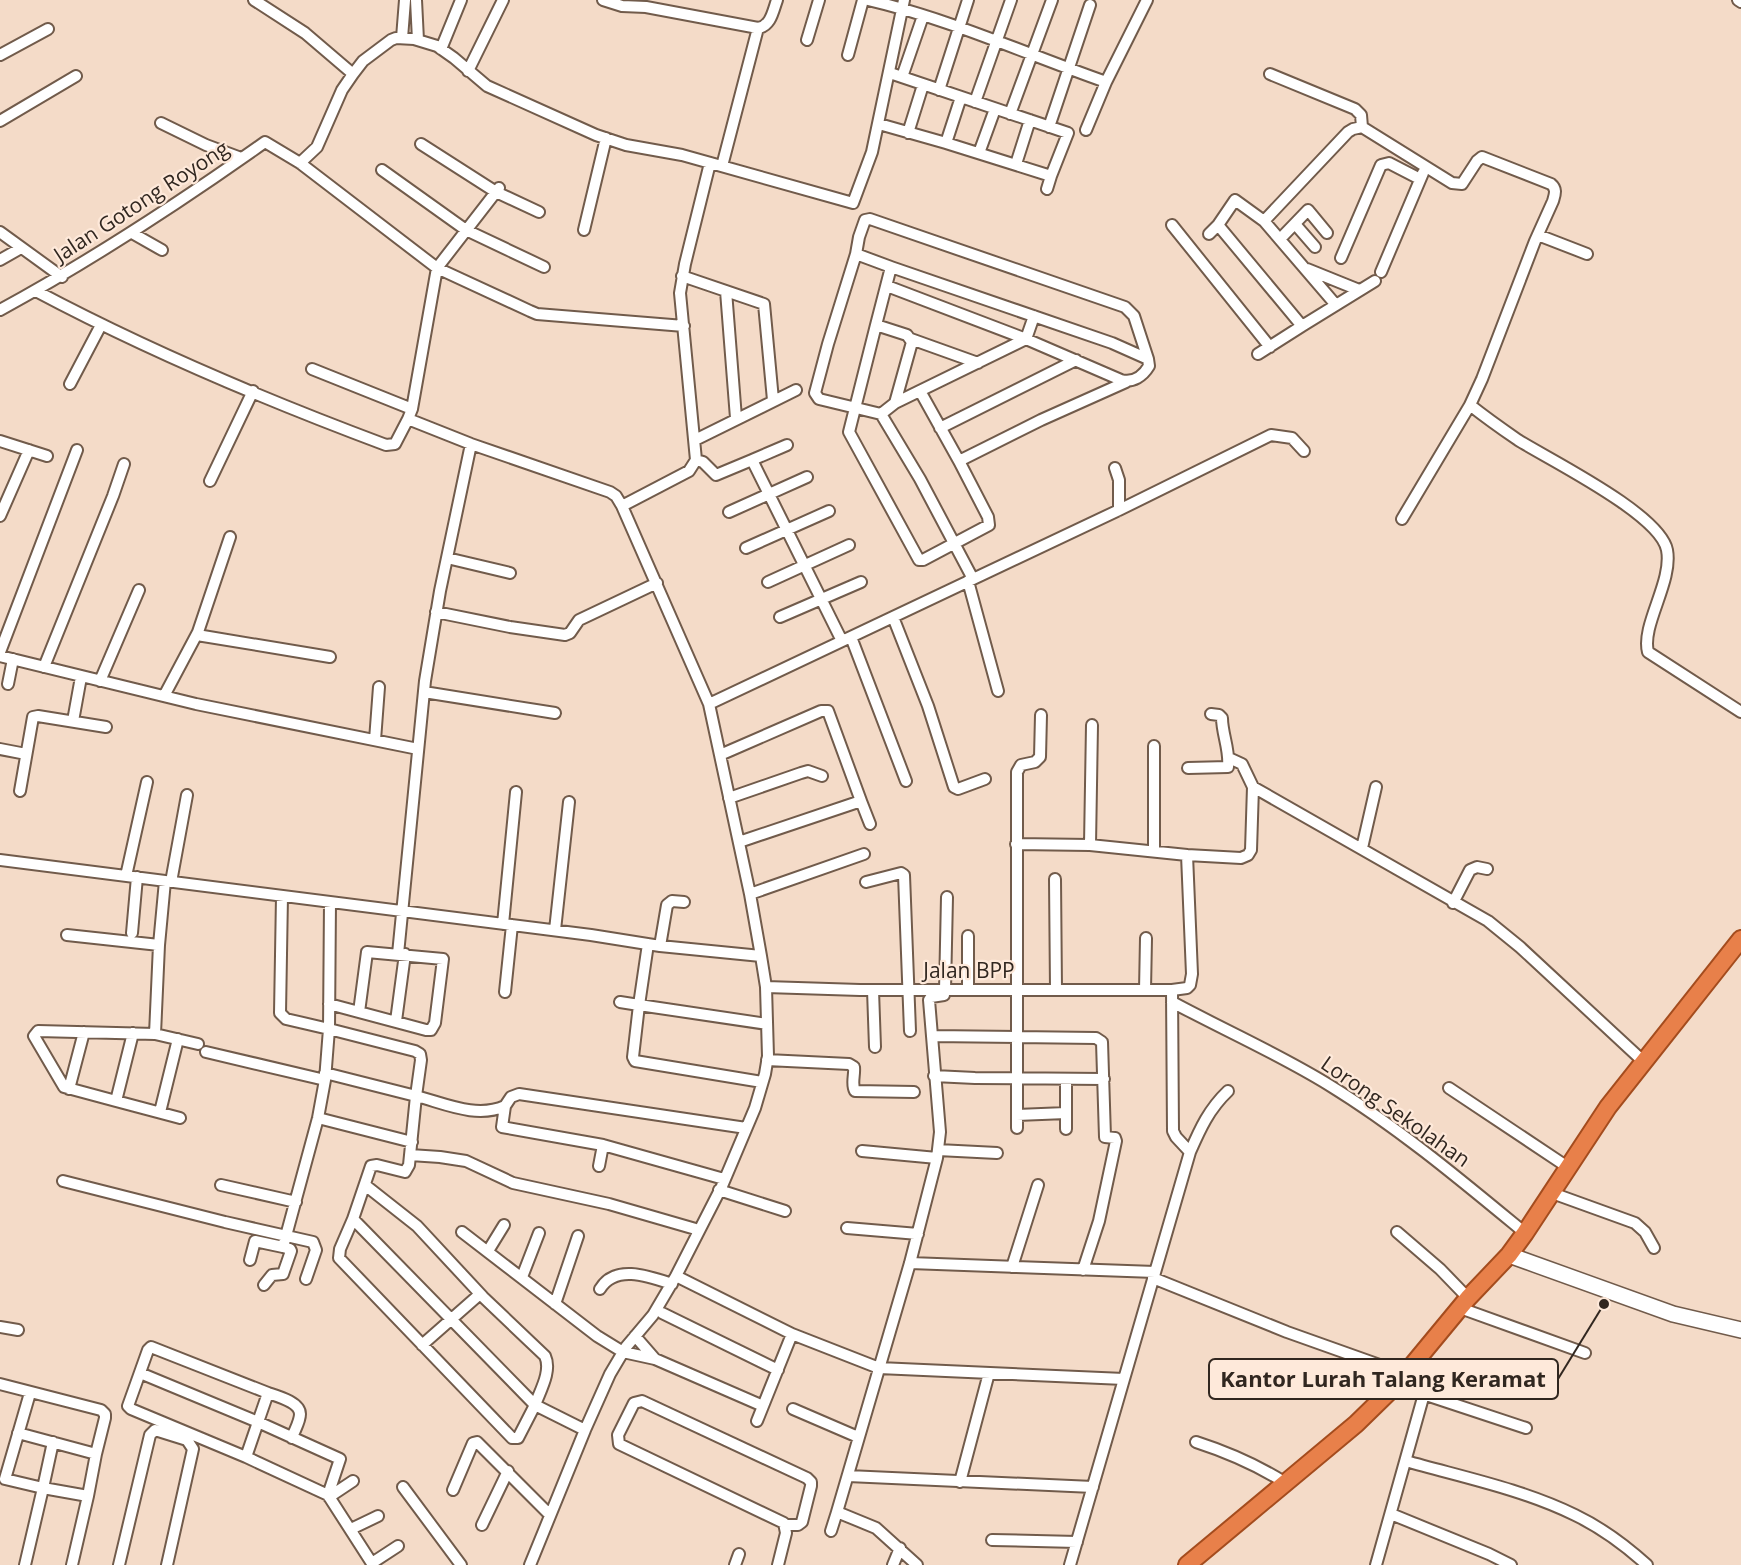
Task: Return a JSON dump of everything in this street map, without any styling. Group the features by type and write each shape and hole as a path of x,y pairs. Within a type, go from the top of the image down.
{"highway":[{"path":"1187,1565 1356,1424 1400,1380 1464,1303 1509,1255 1608,1107 1741,939"}],"main road":[{"path":"1509,1255 1673,1314 1741,1330"}],"street":[{"path":"254,0 305,33 353,74"},
{"path":"402,38 405,0"},
{"path":"416,0 418,40"},
{"path":"441,49 461,0"},
{"path":"468,71 503,0"},
{"path":"603,0 622,6 646,7 758,28 769,23 777,0"},
{"path":"807,40 819,0"},
{"path":"848,55 863,0"},
{"path":"868,0 903,4 923,16 1106,81"},
{"path":"939,90 968,0"},
{"path":"975,102 1011,0"},
{"path":"1010,114 1052,0"},
{"path":"1086,130 1106,81 1147,0"},
{"path":"684,326 537,314 437,268 300,163 317,147 342,90 353,74 383,45 396,38 402,38 418,40 441,49 486,86 606,138 626,145 682,155 853,203 872,152 903,4"},
{"path":"1049,127 1090,5"},
{"path":"902,77 923,16"},
{"path":"722,166 758,28"},
{"path":"0,55 48,29"},
{"path":"890,73 1068,133 1047,189"},
{"path":"1270,74 1355,109 1361,115 1362,128"},
{"path":"0,121 76,76"},
{"path":"908,133 923,85"},
{"path":"946,143 961,97"},
{"path":"979,153 995,109"},
{"path":"1016,164 1030,120"},
{"path":"160,123 206,145 241,158"},
{"path":"879,124 1051,176"},
{"path":"1264,221 1353,129 1362,128 1452,183 1462,184 1482,157 1554,187 1555,194 1482,379 1470,405 1402,519"},
{"path":"584,230 606,138"},
{"name":"Jalan Gotong Royong","path":"0,310 62,277 132,233 264,142 300,163"},
{"path":"421,144 497,190 539,212"},
{"path":"622,506 689,471 696,460 680,293 682,276 710,163"},
{"path":"1341,258 1381,165 1389,163 1420,179"},
{"path":"1258,354 1378,276 1426,167"},
{"path":"382,170 466,230 544,267"},
{"path":"36,291 101,325 253,391 386,445 395,444 410,415 437,268 497,190"},
{"path":"1209,234 1235,200 1264,221 1336,305"},
{"path":"1280,240 1308,210 1327,233"},
{"path":"959,461 1041,420 1136,379 1147,369 1148,359 1134,316 1125,307 866,219 862,224 856,254 815,393 819,399 881,414 920,479 971,580 998,691"},
{"path":"1295,224 1315,248"},
{"path":"1172,225 1270,347"},
{"path":"1218,225 1302,326"},
{"path":"0,232 62,277"},
{"path":"132,233 162,250"},
{"path":"1538,235 1587,254"},
{"path":"0,260 21,248"},
{"path":"856,254 1112,343 1148,359"},
{"path":"891,267 849,427 850,435 918,559 923,560 989,523 959,461 920,392"},
{"path":"1304,268 1359,290"},
{"path":"682,276 761,302 765,308 773,400"},
{"path":"887,286 1026,339 1126,382"},
{"path":"726,291 736,418"},
{"path":"881,414 895,403 1026,339 1034,316"},
{"path":"70,384 101,325"},
{"path":"876,325 978,363"},
{"path":"895,403 912,346 911,339"},
{"path":"940,428 1076,360"},
{"path":"312,369 471,444 616,496 657,583 709,704 750,894 766,987 767,1059 762,1082 746,1128 724,1179 674,1280 653,1315 623,1352 610,1374 530,1565"},
{"path":"695,440 796,390"},
{"path":"210,481 253,391"},
{"path":"1470,405 1518,439 1621,502 1663,539 1667,565 1647,639 1648,652 1741,712"},
{"path":"709,704 1119,510 1270,435 1292,438 1304,451"},
{"path":"0,441 47,456"},
{"path":"396,1022 403,911 424,693 436,612 471,444"},
{"path":"696,460 703,462 716,475 787,445"},
{"path":"0,516 29,450"},
{"path":"77,450 0,654 81,677 164,696 418,749"},
{"path":"752,460 822,600 847,639 906,781"},
{"path":"44,667 124,464"},
{"path":"1115,468 1119,480 1119,510"},
{"path":"729,512 807,477"},
{"path":"746,548 829,511"},
{"path":"164,696 197,634 230,537"},
{"path":"768,582 849,545"},
{"path":"447,558 510,573"},
{"path":"780,617 861,582"},
{"path":"436,612 565,635 570,633 579,620 657,583"},
{"path":"100,681 139,590"},
{"path":"893,617 928,706 954,787 958,789 985,779"},
{"path":"197,634 330,657"},
{"path":"8,684 13,659"},
{"path":"74,721 81,677"},
{"path":"375,740 379,687"},
{"path":"424,693 555,713"},
{"path":"720,755 821,711 828,711 870,824"},
{"path":"1188,768 1227,767 1229,758 1222,731 1222,718 1211,714"},
{"path":"1017,1128 1017,772 1021,765 1035,762 1040,757 1041,715"},
{"path":"20,791 33,717 106,727"},
{"path":"1090,845 1092,724"},
{"path":"1154,746 1154,851"},
{"path":"0,749 26,754"},
{"path":"1016,844 1090,845 1241,858 1248,855 1251,850 1253,787 1242,764 1229,758"},
{"path":"729,798 805,772 822,776"},
{"path":"132,933 132,877 147,782"},
{"path":"1253,787 1488,921 1520,947 1644,1062"},
{"path":"1362,848 1376,787"},
{"path":"505,992 516,792"},
{"path":"155,1034 159,945 168,881 187,795"},
{"path":"739,842 861,801"},
{"path":"555,930 569,802"},
{"path":"750,894 864,854"},
{"path":"1187,855 1191,981 1187,988 1172,990 1173,1131 1190,1152"},
{"path":"0,860 555,930 660,946 761,956"},
{"path":"1453,903 1470,870 1477,867 1487,869"},
{"path":"866,882 901,873 904,875 910,1031"},
{"path":"1055,879 1056,990"},
{"path":"282,896 280,1013 286,1019 419,1053 421,1059 409,1165 405,1172 372,1165 340,1249 339,1258 512,1438 518,1438 535,1405 547,1371 545,1356 480,1294 417,1227 365,1185"},
{"path":"945,990 947,897"},
{"path":"660,946 667,904 672,901 684,902"},
{"path":"283,1247 318,1118 325,1077 329,1029 330,902"},
{"path":"67,935 159,945"},
{"path":"831,1531 910,1263 937,1154 939,1120 930,998 964,990 968,936"},
{"path":"1145,990 1146,938"},
{"path":"648,944 634,1060 762,1082"},
{"path":"329,1004 426,1030 434,1027 444,961 439,958 367,952 359,1012"},
{"name":"Jalan BPP","path":"766,987 873,990 1172,990"},
{"path":"873,990 875,1047"},
{"path":"620,1002 767,1024"},
{"name":"Lorong Sekolahan","path":"1172,1002 1288,1062 1362,1106 1447,1168 1525,1233"},
{"path":"180,1118 69,1089 62,1084 34,1034 38,1031 155,1034 198,1044"},
{"path":"69,1089 84,1032"},
{"path":"116,1101 133,1033"},
{"path":"932,1036 1100,1039 1103,1044 1105,1137 1115,1138 1116,1141 1099,1221 1083,1270"},
{"path":"160,1112 178,1039"},
{"path":"206,1053 416,1096 452,1108 488,1111 505,1106"},
{"path":"767,1059 849,1064 855,1070 853,1087 855,1091 914,1092"},
{"path":"934,1076 1104,1079"},
{"path":"975,1078 976,1090"},
{"path":"1066,1078 1066,1129"},
{"path":"1449,1088 1569,1168"},
{"path":"1071,1565 1190,1152 1207,1115 1228,1091"},
{"path":"724,1179 603,1145 502,1127 505,1106 511,1097 519,1094 746,1128"},
{"path":"1017,1115 1066,1113"},
{"path":"318,1118 412,1142"},
{"path":"598,1166 603,1145"},
{"path":"862,1151 937,1154 996,1153"},
{"path":"410,1155 466,1161 513,1183 609,1204 699,1230"},
{"path":"63,1180 313,1242 316,1250 306,1279"},
{"path":"221,1185 296,1202"},
{"path":"1012,1267 1038,1185"},
{"path":"719,1190 785,1211"},
{"path":"1552,1193 1635,1224 1645,1232 1654,1248"},
{"path":"352,1219 535,1405 585,1430"},
{"path":"488,1251 504,1225"},
{"path":"847,1228 918,1234"},
{"path":"462,1232 597,1336 623,1352 655,1359 763,1406"},
{"path":"1397,1232 1440,1269 1464,1303 1585,1353"},
{"path":"522,1277 539,1233"},
{"path":"555,1304 578,1236"},
{"path":"250,1260 255,1241 290,1249 283,1274 270,1277 264,1285"},
{"path":"910,1263 1154,1275 1400,1380 1424,1394 1526,1428"},
{"path":"600,1289 605,1280 619,1274 674,1280 792,1334 879,1368 1124,1379"},
{"path":"422,1345 480,1294"},
{"path":"662,1313 778,1370"},
{"path":"0,1327 18,1330"},
{"path":"757,1421 792,1334"},
{"path":"635,1336 655,1359"},
{"path":"292,1438 299,1418 298,1409 282,1398 153,1347 148,1350 128,1404 131,1409 246,1457 328,1496 373,1564 398,1546"},
{"path":"140,1373 340,1459 328,1496"},
{"path":"960,1482 989,1373"},
{"path":"0,1384 104,1412 105,1418 72,1565"},
{"path":"30,1393 2,1484 88,1496"},
{"path":"246,1457 268,1393"},
{"path":"1376,1565 1424,1394"},
{"path":"642,1401 807,1478 811,1486 802,1522 798,1525 786,1525 780,1520 622,1447 617,1440 618,1435 634,1403 642,1401"},
{"path":"793,1409 858,1437"},
{"path":"119,1565 150,1435 155,1430 187,1440 193,1449 167,1565"},
{"path":"18,1432 96,1454"},
{"path":"25,1565 53,1442"},
{"path":"453,1490 474,1442 480,1443 550,1515"},
{"path":"1196,1442 1259,1466 1284,1482"},
{"path":"1406,1461 1502,1488 1576,1515 1631,1551 1647,1565"},
{"path":"482,1525 507,1471"},
{"path":"848,1476 1093,1487"},
{"path":"328,1496 353,1481"},
{"path":"403,1487 461,1565"},
{"path":"837,1512 876,1528 917,1565"},
{"path":"1391,1514 1511,1565"},
{"path":"351,1529 378,1516"},
{"path":"778,1565 786,1525"},
{"path":"992,1540 1077,1542"},
{"path":"893,1565 900,1548"},
{"path":"735,1565 739,1554"}],"place":[{"name":"Kantor Lurah Talang Keramat","path":"1604,1304"}]}
